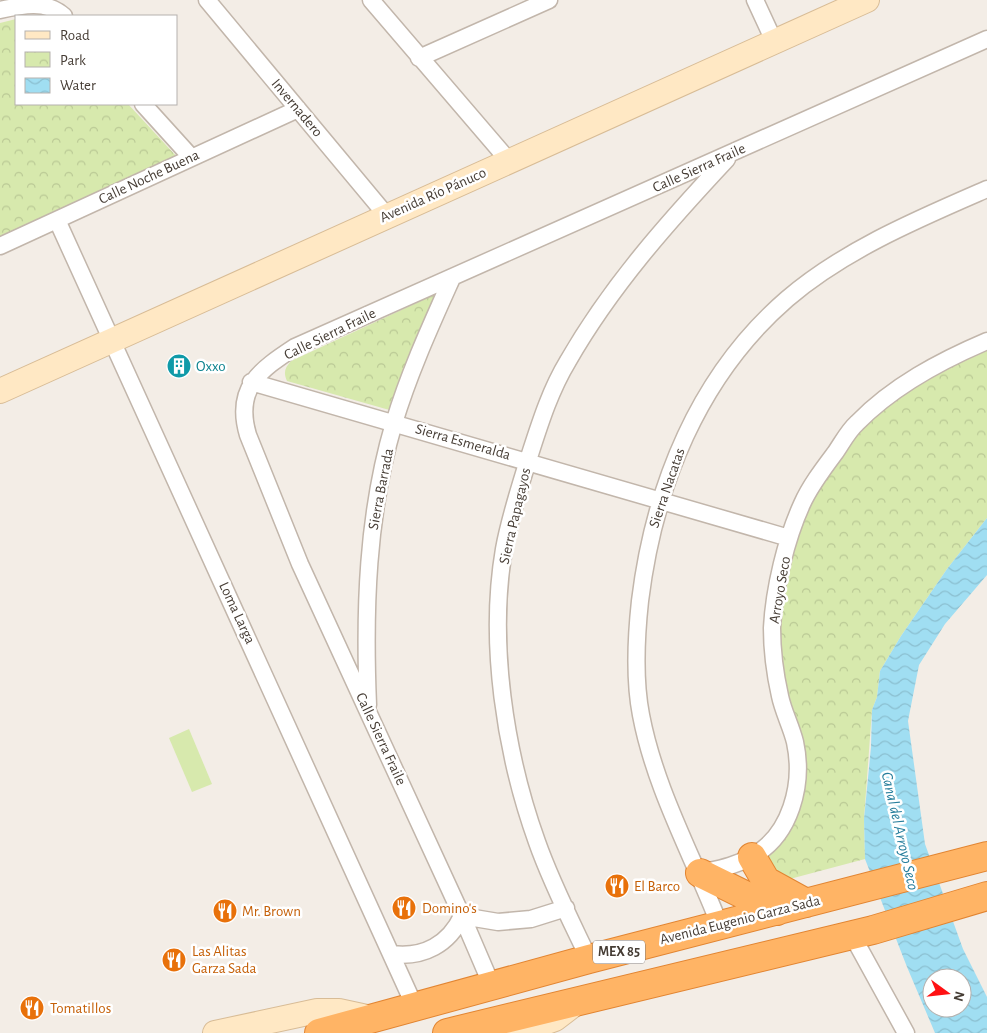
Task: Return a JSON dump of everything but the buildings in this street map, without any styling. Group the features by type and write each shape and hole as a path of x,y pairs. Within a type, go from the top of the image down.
{"highway":[{"path":"752,857 766,881 806,903"},
{"name":"Avenida Eugenio Garza Sada","path":"319,1033 589,959 979,859"},
{"path":"700,873 777,911"},
{"path":"863,932 981,898"},
{"name":"MEX 85","path":"577,1002 863,932"},
{"path":"453,1032 577,1002"}],"street":[{"name":"Invernadero","path":"207,0 387,216"},
{"path":"371,0 509,161"},
{"path":"755,0 774,41"},
{"name":"Avenida Río Pánuco","path":"0,391 867,0"},
{"path":"419,58 543,1"},
{"path":"0,10 32,3 58,9 63,15"},
{"name":"Calle Sierra Fraile","path":"492,986 462,916 300,564 248,435 244,412 251,382 272,362 295,347 987,39"},
{"path":"144,105 190,157"},
{"name":"Calle Noche Buena","path":"0,246 298,108"},
{"name":"Sierra Papagayos","path":"589,959 537,842 512,754 500,671 498,605 504,550 528,460 544,413 567,362 591,323 651,241 732,153"},
{"name":"Sierra Nacatas","path":"720,926 700,873 663,790 640,714 636,662 638,618 646,555 660,499 676,453 718,376 751,333 787,299 828,267 925,217 987,189"},
{"name":"Loma Larga","path":"57,220 415,1007"},
{"name":"Sierra Barrada","path":"368,712 365,631 366,590 378,495 394,423 425,338 452,278"},
{"name":"Arroyo Seco","path":"700,873 732,866 752,857 777,836 792,807 797,782 798,760 795,742 780,696 774,662 772,628 789,538 803,502 856,424 896,389 934,367 987,341"},
{"name":"Sierra Esmeralda","path":"251,382 528,460 789,538"},
{"path":"392,954 414,955 435,947 452,934 462,916 498,922 531,919 566,908"},
{"path":"863,932 906,1033"},
{"path":"516,1033 555,1019 577,1002"},
{"path":"215,1033 317,1011 349,1012 376,1018"}],"green space":[{"path":"15,19 15,105 129,105 178,158 0,241 0,23"},
{"path":"438,293 393,411 287,381 285,370 291,361"},
{"path":"987,341 987,518 947,569 901,636 880,671 877,697 872,710 864,819 865,859 771,884 757,867 797,782 774,658 789,538 856,423"},
{"path":"189,729 212,784 192,792 169,738"}],"water":[{"name":"Canal del Arroyo Seco","path":"987,518 987,575 945,624 919,665 908,721 925,844 963,949 987,997 987,1033 935,1033 929,1018 972,1018 972,968 922,968 922,1002 865,859 864,819 871,747 872,710 877,697 880,671 901,636 947,569"}],"place":[{"name":"Oxxo","path":"179,366"},
{"name":"El Barco","path":"617,886"},
{"name":"Domino's","path":"404,908"},
{"name":"Mr. Brown","path":"225,911"},
{"name":"Las Alitas Garza Sada","path":"174,960"},
{"name":"Tomatillos","path":"32,1008"}]}
